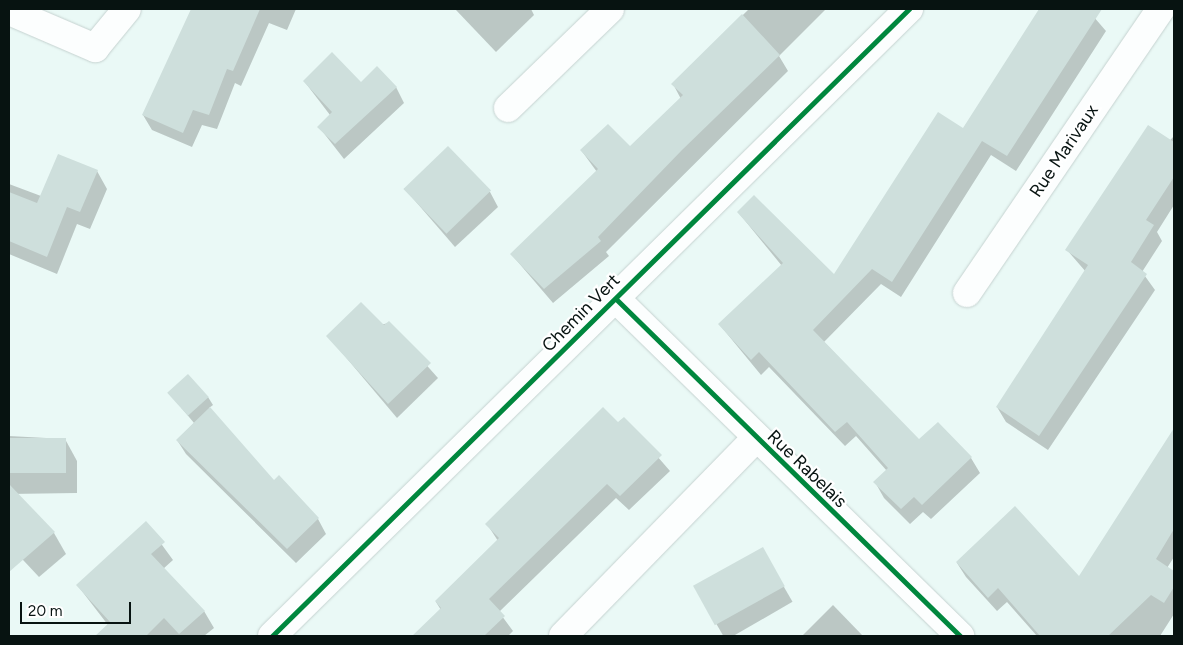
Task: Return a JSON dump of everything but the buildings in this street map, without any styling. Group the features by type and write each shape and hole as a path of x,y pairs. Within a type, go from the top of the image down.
{"street":[{"path":"9,11 95,48 126,9"},
{"path":"508,108 610,9"},
{"name":"Chemin Vert","path":"272,636 909,9"},
{"name":"Rue Marivaux","path":"968,293 1161,9"},
{"name":"Rue Rabelais","path":"616,299 960,636"},
{"name":"Rue Rabelais","path":"563,636 756,438"}],"cycle path":[{"path":"272,636 909,9"},
{"path":"616,299 960,636"}]}
